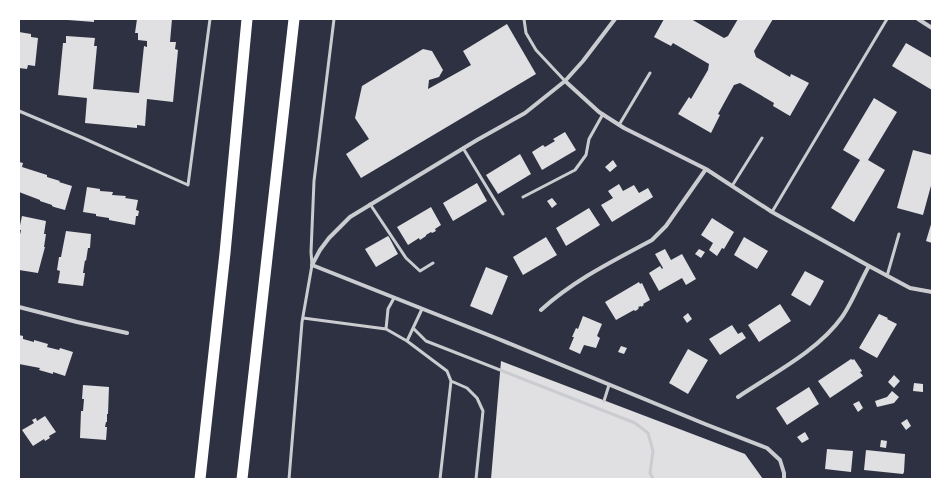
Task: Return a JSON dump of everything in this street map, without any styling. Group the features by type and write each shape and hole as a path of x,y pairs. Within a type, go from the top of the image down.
{"highway":[{"path":"200,479 228,225 247,19"},
{"path":"242,479 294,19"}],"street":[{"path":"615,19 583,61 565,80 525,113 463,148 370,204 341,225 320,250 312,265 767,448 780,460 784,473 784,479"},
{"path":"918,19 932,28"},
{"path":"565,80 602,114 619,125 706,169 772,212 887,276 910,288 932,292"},
{"path":"541,310 573,284 652,240 666,226 706,169"},
{"path":"738,397 798,357 826,336 842,317 869,266"},
{"path":"19,306 77,322 127,332"}],"lane":[{"path":"19,111 188,185 210,19"},
{"path":"289,479 303,318 312,265 311,252 314,181 334,19"},
{"path":"524,19 526,34 536,50 565,80"},
{"path":"772,212 886,19"},
{"path":"619,125 650,73"},
{"path":"523,197 575,170 586,155 588,139 602,114"},
{"path":"732,186 762,138"},
{"path":"463,148 503,214"},
{"path":"370,204 406,258 420,271 433,263"},
{"path":"887,276 899,234"},
{"path":"386,329 388,309 394,298"},
{"path":"408,340 422,309"},
{"path":"303,318 386,329 408,340 447,371 451,381 440,479"},
{"path":"414,329 426,341 635,423 648,433 653,451 650,473 653,479"},
{"path":"451,381 467,388 477,398 483,411 476,479"},
{"path":"604,401 609,385"}],"building":[{"path":"94,19 94,22 68,20"},
{"path":"137,19 172,19 170,42 176,42 175,49 178,50 173,102 147,99 145,126 137,125 137,128 85,123 87,98 58,95 63,43 66,43 66,36 95,38 94,46 97,46 93,89 139,93 144,46 147,47 147,41 138,40 138,33 135,33"},
{"path":"664,19 691,19 724,38 728,36 738,19 773,19 754,51 756,57 790,77 791,74 809,83 790,116 773,106 774,103 740,83 734,85 718,114 720,115 711,133 678,114 689,97 691,99 708,70 709,64 673,43 671,46 654,37"},
{"path":"507,24 536,74 361,178 346,154 369,139 355,118 362,86 423,49 432,51 443,70 439,77 429,80 428,89 471,65 463,51"},
{"path":"19,32 31,34 31,37 38,38 35,66 28,65 27,69 19,68"},
{"path":"906,43 932,58 932,90 892,66"},
{"path":"874,98 897,112 868,160 885,170 854,222 831,208 860,160 843,150"},
{"path":"565,132 576,150 542,170 532,152 543,145 545,147 555,141 553,139"},
{"path":"913,150 932,155 932,182 923,215 897,208"},
{"path":"520,154 531,174 498,194 486,175"},
{"path":"613,160 617,166 610,172 605,167"},
{"path":"19,162 23,163 22,167 47,175 47,177 72,186 65,210 54,207 19,192"},
{"path":"477,183 487,201 453,221 443,203"},
{"path":"619,184 623,191 634,185 639,193 648,188 653,197 612,222 601,205 613,198 608,191"},
{"path":"87,187 100,189 100,191 113,192 112,195 126,196 125,198 138,200 136,210 139,211 138,216 136,216 135,225 109,220 109,218 96,216 96,214 83,212"},
{"path":"552,198 557,204 552,208 547,201"},
{"path":"431,207 441,225 435,229 436,231 431,232 420,240 419,238 408,245 397,227"},
{"path":"589,208 600,225 566,246 556,228"},
{"path":"22,216 46,221 44,234 46,234 45,247 38,273 19,270 19,239 21,230 19,230"},
{"path":"712,218 734,232 724,249 722,248 717,256 709,250 713,243 701,235"},
{"path":"932,221 932,243 926,241"},
{"path":"66,231 91,234 90,248 88,248 83,273 85,273 83,286 58,283 60,271 57,270 59,257 61,257"},
{"path":"388,236 398,254 376,267 365,249"},
{"path":"546,237 557,255 523,275 513,257"},
{"path":"744,237 768,251 757,269 734,255"},
{"path":"665,249 671,260 682,254 696,279 686,285 682,278 659,291 649,273 660,266 662,269 663,268 655,254"},
{"path":"699,249 705,252 701,258 695,254"},
{"path":"486,267 508,276 492,315 470,306"},
{"path":"805,271 824,281 810,306 791,295"},
{"path":"639,282 640,284 642,283 650,300 641,307 638,307 639,308 637,310 634,310 616,320 605,302"},
{"path":"780,304 791,321 759,342 748,325"},
{"path":"688,313 692,319 687,323 683,317"},
{"path":"879,314 897,324 877,358 859,348"},
{"path":"583,316 602,324 597,336 600,338 596,348 584,345 580,354 569,349 574,337 572,337 576,328 578,329"},
{"path":"732,325 738,334 742,332 746,338 720,355 709,339"},
{"path":"19,335 23,336 23,339 48,344 47,347 59,350 60,348 73,352 65,376 39,370 40,368 19,364"},
{"path":"621,346 627,348 624,354 618,352"},
{"path":"688,349 708,360 688,394 669,383"},
{"path":"851,359 854,359 862,371 860,372 863,376 830,398 818,381"},
{"path":"501,361 745,454 763,479 491,479"},
{"path":"894,375 900,381 894,388 888,382"},
{"path":"914,383 923,384 923,392 913,391"},
{"path":"83,385 109,387 108,414 105,427 107,427 106,440 80,438 81,411 83,411 84,399 82,399"},
{"path":"809,387 819,404 787,425 776,408"},
{"path":"892,391 899,397 894,403 877,407 875,401 887,397"},
{"path":"859,401 863,408 858,412 853,404"},
{"path":"45,416 56,432 49,436 50,438 45,441 44,439 33,446 22,430 34,423 32,420 36,418 37,421"},
{"path":"907,419 911,426 906,430 901,423"},
{"path":"805,432 809,439 802,443 797,437"},
{"path":"881,440 887,441 886,448 880,447"},
{"path":"827,449 853,451 851,472 825,469"},
{"path":"866,450 905,454 903,474 864,470"}]}
